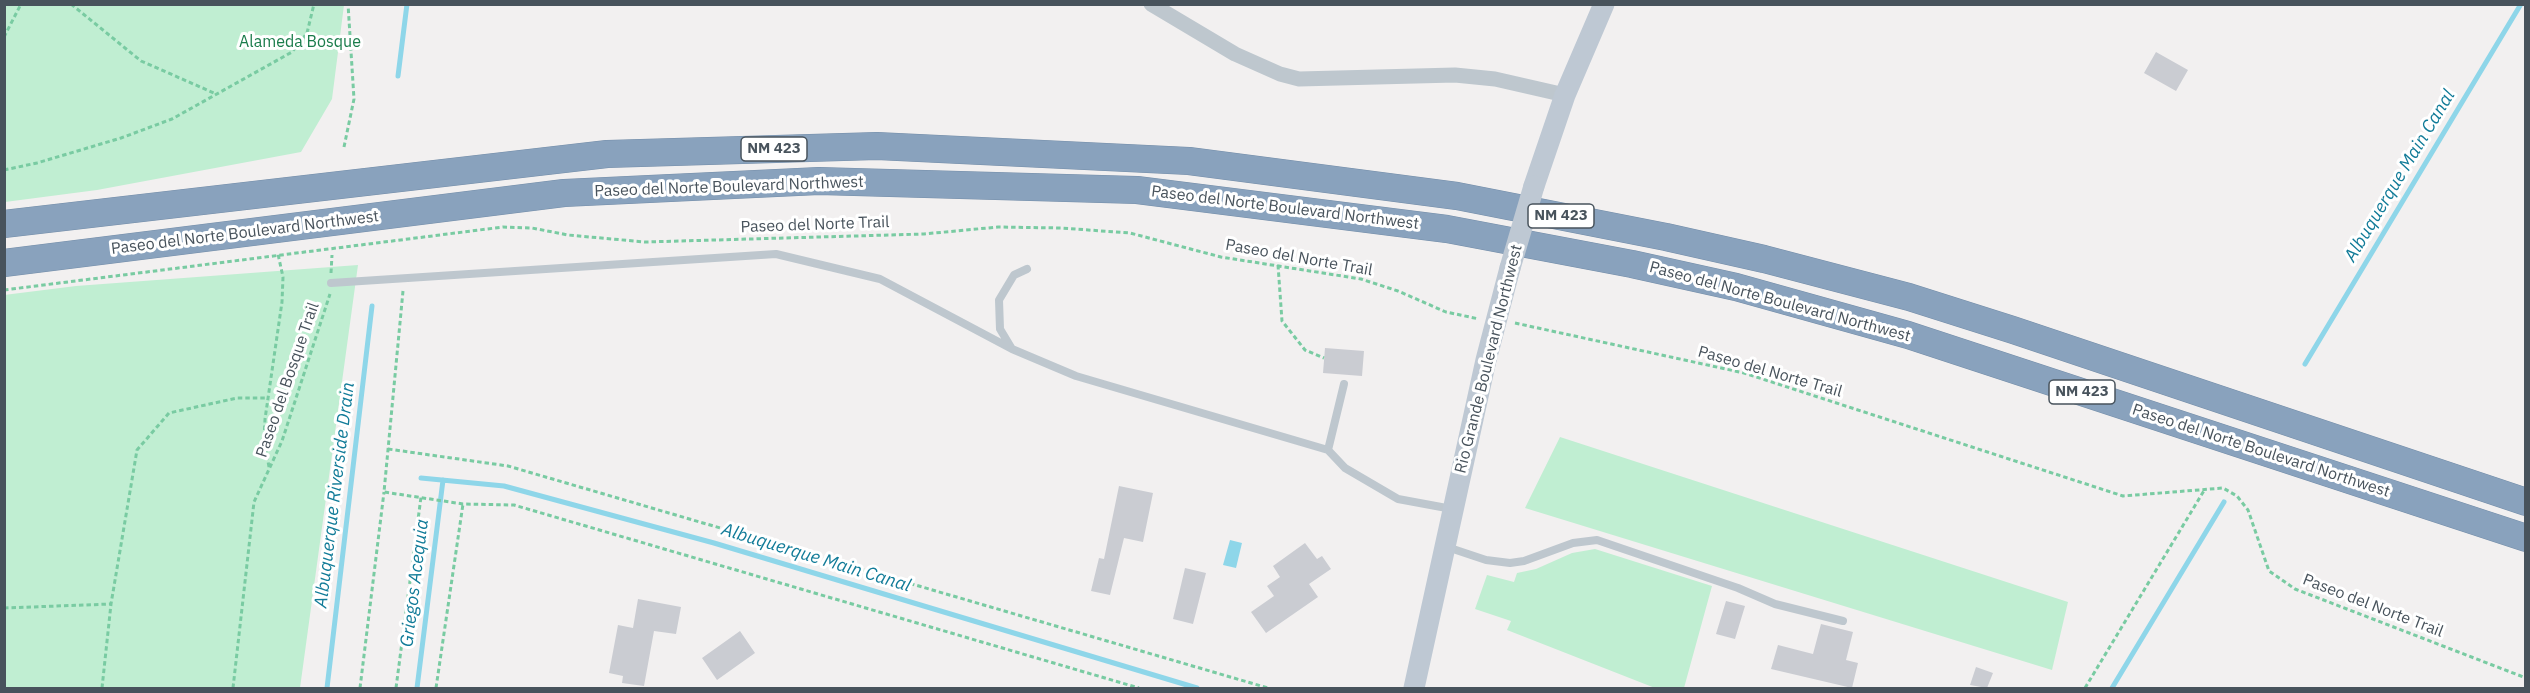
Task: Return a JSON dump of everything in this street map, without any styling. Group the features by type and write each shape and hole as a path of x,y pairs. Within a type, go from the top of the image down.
{"highway":[{"name":"Paseo del Norte Boulevard Northwest","path":"4,224 607,154 877,146 1189,161 1457,196 1654,234 1764,259 1909,297 2013,330 2526,502"},
{"name":"Paseo del Norte Boulevard Northwest","path":"4,263 564,193 819,181 1137,190 1447,229 1632,264 1736,287 1908,335 2526,538"}],"street":[{"path":"1151,4 1235,54 1280,74 1299,79 1455,75 1495,80 1565,95"},
{"name":"Rio Grande Boulevard Northwest","path":"1414,688 1496,320 1510,268 1534,186 1565,95 1604,4"}],"lane":[{"path":"331,283 776,254 880,279 1012,349 1076,376 1328,450 1345,468 1398,499 1454,509"},
{"path":"1012,349 1000,329 999,300 1014,275 1027,269"},
{"path":"1328,450 1344,384"},
{"path":"1446,546 1486,560 1510,563 1537,557 1573,543 1597,540 1738,588 1775,604 1843,621"}],"path":[{"path":"4,37 21,4"},
{"path":"71,4 141,61 214,93"},
{"path":"4,170 37,163 121,138 172,118 292,52 307,33 314,4"},
{"path":"344,147 354,99 348,4"},
{"name":"Paseo del Norte Trail","path":"4,290 503,227 532,228 568,235 645,242 924,234 998,227 1130,233 1221,257 1360,279 1398,291 1446,312 1471,319 1532,325 1744,373 2123,496 2223,488 2236,496 2248,510 2269,572 2295,589 2526,678"},
{"path":"270,468 264,439 282,302 283,277 278,254"},
{"name":"Paseo del Bosque Trail","path":"233,688 254,502 282,441 329,300 332,255"},
{"path":"1278,265 1282,321 1294,340 1305,350 1324,358"},
{"path":"360,688 384,492 405,278"},
{"path":"102,688 111,604 137,450 169,413 237,398 268,398"},
{"path":"388,449 508,466 1268,688"},
{"path":"2085,688 2205,489"},
{"path":"384,492 463,504 514,506 1139,688"},
{"path":"396,688 420,496"},
{"path":"436,688 463,504"},
{"path":"4,608 111,604"}],"green space":[{"name":"Alameda Bosque","path":"4,5 344,5 332,99 301,152 97,190 5,202"},
{"path":"358,265 300,688 5,688 4,295 76,286"},
{"path":"1560,437 2068,602 2052,670 1525,508"},
{"path":"1595,549 1712,586 1684,688 1655,688 1507,630 1511,621 1475,609 1487,575 1514,582 1517,573 1536,569 1572,553"}],"water":[{"path":"1230,540 1242,543 1236,568 1223,565"}],"building":[{"path":"2156,52 2188,70 2176,91 2144,73"},
{"path":"1325,348 1364,351 1362,376 1323,373"},
{"path":"1119,486 1153,493 1143,542 1124,538 1110,595 1091,591 1099,558 1104,559"},
{"path":"1305,543 1317,559 1322,556 1331,569 1309,584 1318,597 1266,633 1251,612 1274,596 1267,586 1280,577 1273,566"},
{"path":"1185,568 1206,573 1193,624 1173,619"},
{"path":"638,599 681,607 676,634 654,631 644,686 622,683 623,676 609,673 618,625 633,628"},
{"path":"1726,601 1745,606 1735,639 1716,634"},
{"path":"1821,624 1853,632 1846,660 1858,663 1852,688 1771,669 1778,645 1813,654"},
{"path":"740,631 755,653 717,680 702,658"},
{"path":"1976,667 1993,673 1987,688 1970,685"}],"waterway":[{"name":"Albuquerque Riverside Drain","path":"398,76 407,4"},
{"name":"Albuquerque Main Canal","path":"2305,364 2521,4"},
{"name":"Albuquerque Riverside Drain","path":"327,688 372,306"},
{"name":"Albuquerque Main Canal","path":"421,478 504,486 714,543 1197,688"},
{"name":"Griegos Acequia","path":"417,688 443,480"},
{"name":"Albuquerque Main Canal","path":"2112,688 2224,502"}]}
